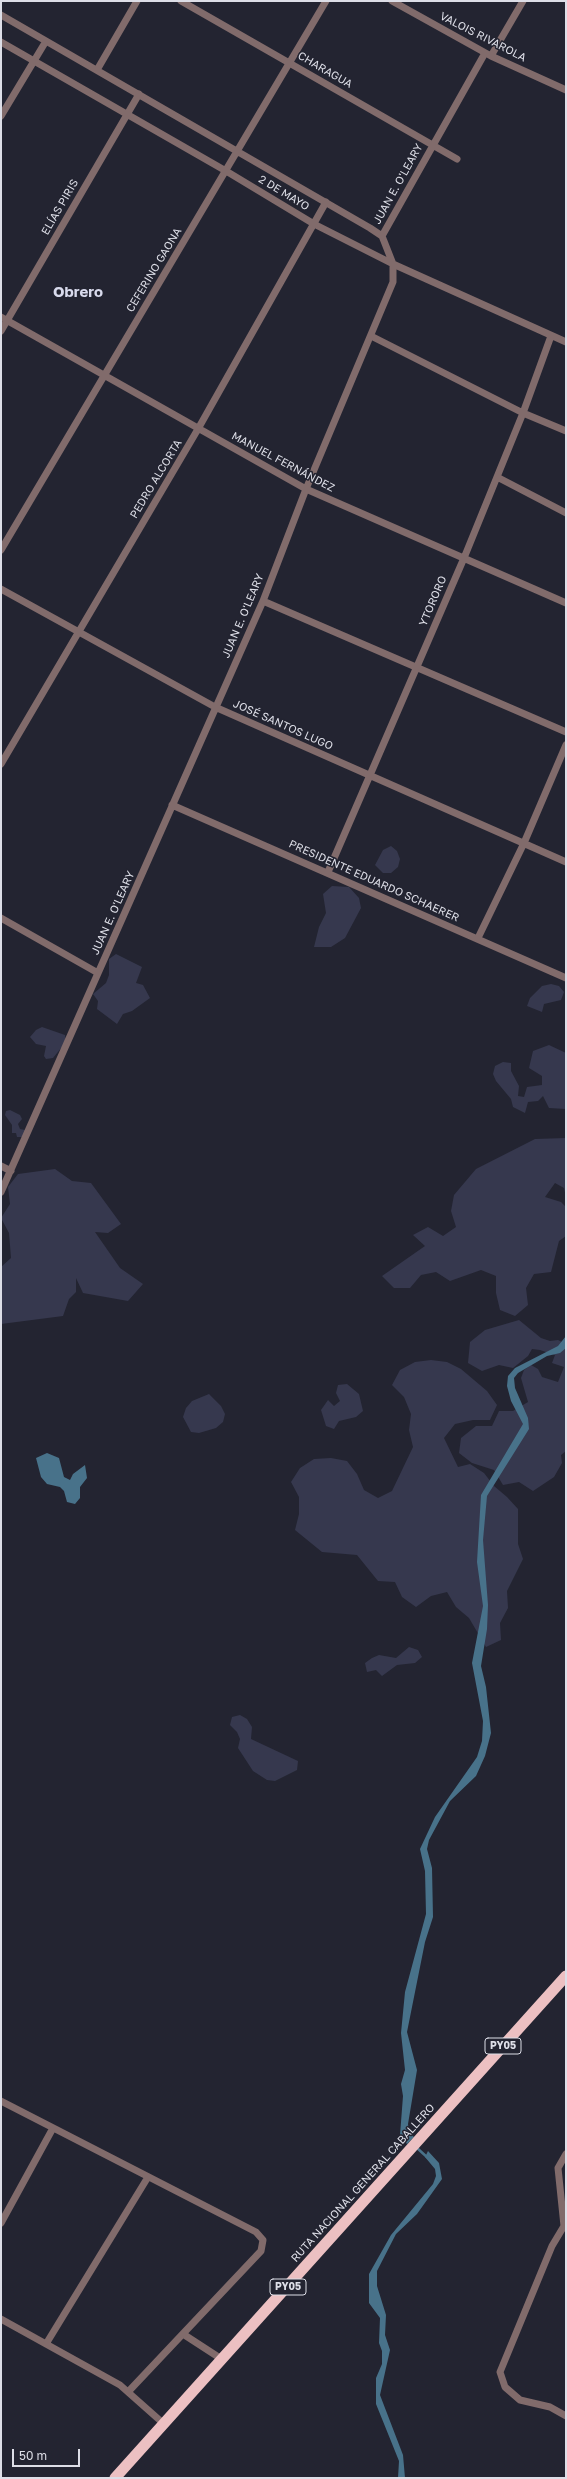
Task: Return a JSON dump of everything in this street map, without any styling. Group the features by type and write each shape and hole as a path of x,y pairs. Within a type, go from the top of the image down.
{"highway":[{"name":"RUTA NACIONAL GENERAL CABALLERO","path":"115,2478 564,1982"}],"street":[{"path":"97,70 137,1"},
{"name":"CHARAGUA","path":"180,1 457,159"},
{"name":"CEFERINO GAONA","path":"1,550 103,376 291,63 326,1"},
{"name":"VALOIS RIVAROLA","path":"392,1 488,54 566,90"},
{"name":"JUAN E. O'LEARY","path":"1,1192 263,601 306,489 393,282 393,264 382,236 432,146 488,54 523,1"},
{"name":"2 DE MAYO","path":"1,15 326,202 382,236"},
{"path":"1,116 46,41"},
{"name":"2 DE MAYO","path":"1,42 226,171 314,224 393,264 566,342"},
{"name":"ELÍAS PIRIS","path":"1,331 4,319 139,94"},
{"name":"PEDRO ALCORTA","path":"1,764 198,429 326,202"},
{"name":"MANUEL FERNÁNDEZ","path":"4,319 306,489 566,603"},
{"path":"371,336 523,413 566,430"},
{"name":"YTORORO","path":"328,872 464,558 523,413 552,336"},
{"path":"497,477 566,513"},
{"name":"JOSÉ SANTOS LUGO","path":"1,589 78,633 215,707 566,862"},
{"path":"263,601 416,669 566,732"},
{"path":"478,938 524,843 566,744"},
{"name":"PRESIDENTE EDUARDO SCHAERER","path":"172,805 328,872 566,978"},
{"path":"1,918 98,973"},
{"path":"1,1166 10,1172"},
{"path":"1,2101 256,2232 263,2240 261,2251 128,2392"},
{"path":"1,2223 53,2128"},
{"path":"566,2154 558,2168 564,2232 552,2246 500,2372 505,2387 520,2400 550,2407 566,2416"},
{"path":"46,2344 148,2177"},
{"path":"1,2319 120,2385 164,2424"},
{"path":"183,2334 223,2360"}],"shaded area":[{"path":"391,846 397,851 400,859 398,867 391,873 383,873 375,865 383,850"},
{"path":"332,886 349,887 359,898 361,908 345,938 331,947 314,947 319,927 326,913 323,894"},
{"path":"116,954 142,967 136,983 143,985 150,998 132,1011 123,1014 117,1024 97,1009 98,1001 93,994 106,983 109,975 109,959"},
{"path":"551,984 559,986 564,992 561,1000 544,1004 542,1012 527,1006 530,998 542,986"},
{"path":"42,1027 65,1035 66,1042 53,1058 46,1059 44,1056 46,1046 36,1044 30,1037 36,1030"},
{"path":"549,1045 566,1053 566,1109 549,1108 543,1096 538,1101 528,1102 525,1113 513,1107 511,1099 496,1081 493,1074 495,1066 503,1062 511,1063 511,1071 519,1086 518,1096 524,1097 527,1087 542,1085 542,1076 529,1068 533,1051"},
{"path":"10,1110 20,1115 22,1119 18,1124 20,1129 25,1130 24,1137 17,1137 16,1133 12,1133 12,1125 5,1115 6,1111"},
{"path":"566,1138 566,1197 564,1188 555,1183 545,1197 561,1202 566,1207 566,1236 559,1241 551,1272 534,1274 526,1288 528,1305 515,1316 500,1310 496,1293 496,1276 481,1270 450,1281 436,1272 421,1275 410,1288 394,1288 382,1276 425,1246 413,1235 428,1227 443,1236 456,1227 451,1211 454,1195 476,1169 535,1139"},
{"path":"55,1169 72,1181 91,1183 121,1224 108,1233 95,1232 120,1268 143,1284 128,1301 83,1293 76,1278 76,1292 69,1299 63,1316 1,1324 1,1267 11,1258 9,1233 1,1218 10,1204 8,1187 18,1174"},
{"path":"519,1320 541,1338 550,1341 558,1340 566,1344 566,1451 561,1455 562,1463 554,1477 533,1491 519,1482 503,1485 494,1470 472,1463 459,1453 461,1438 476,1426 492,1426 499,1411 513,1411 528,1402 521,1378 524,1370 531,1365 538,1369 542,1377 558,1382 564,1367 552,1363 555,1355 540,1350 532,1349 528,1356 513,1368 499,1365 482,1371 468,1363 470,1342 485,1330"},
{"path":"566,1336 566,1348 560,1353 547,1356 518,1373 514,1378 515,1388 528,1418 529,1429 487,1496 483,1540 488,1605 487,1629 481,1666 486,1687 491,1733 485,1756 476,1776 450,1801 429,1840 427,1849 432,1868 433,1917 425,1942 407,2032 417,2070 408,2124 409,2133 414,2137 407,2144 400,2135 403,2096 401,2084 405,2070 401,2033 405,1992 426,1914 425,1871 420,1849 435,1817 477,1757 482,1741 483,1721 472,1663 483,1606 477,1562 481,1495 523,1424 511,1401 507,1386 508,1376 515,1368 558,1346"},
{"path":"431,1360 447,1362 461,1369 487,1391 497,1405 490,1420 473,1420 455,1424 444,1438 458,1467 470,1464 484,1473 494,1486 518,1509 518,1544 523,1559 507,1591 508,1608 500,1623 501,1640 486,1647 469,1618 456,1607 447,1592 431,1596 416,1607 402,1597 395,1582 378,1581 357,1555 322,1552 295,1530 299,1514 299,1497 291,1482 300,1468 314,1459 331,1458 347,1461 357,1474 364,1490 378,1498 392,1491 413,1447 409,1430 411,1414 404,1397 392,1385 400,1370 415,1362"},
{"path":"347,1384 359,1394 363,1411 356,1417 339,1421 334,1429 326,1426 321,1410 328,1400 334,1406 340,1401 336,1393 338,1385"},
{"path":"209,1394 221,1406 225,1414 223,1422 216,1428 199,1433 191,1432 183,1417 186,1408 192,1401"},
{"path":"47,1453 59,1458 64,1477 70,1480 73,1474 85,1465 87,1478 80,1487 80,1498 75,1504 67,1502 64,1491 60,1487 47,1484 41,1477 36,1458"},
{"path":"409,1647 418,1650 422,1657 415,1663 397,1665 382,1676 376,1670 367,1672 365,1663 372,1658 379,1655 396,1658"},
{"path":"240,1715 247,1719 252,1727 251,1739 298,1761 297,1770 275,1781 267,1780 253,1771 238,1748 240,1739 237,1732 230,1725 232,1717"},
{"path":"428,2151 439,2163 442,2179 417,2214 396,2234 377,2271 377,2286 386,2315 385,2335 390,2350 380,2395 403,2455 405,2478 398,2478 399,2461 376,2404 376,2378 382,2364 382,2351 379,2343 380,2318 369,2303 369,2274 391,2235 433,2184 436,2176 435,2169 425,2157"}],"waterway":[{"path":"417,2148 428,2158"}],"district":[{"name":"Obrero","path":"78,292"}]}
